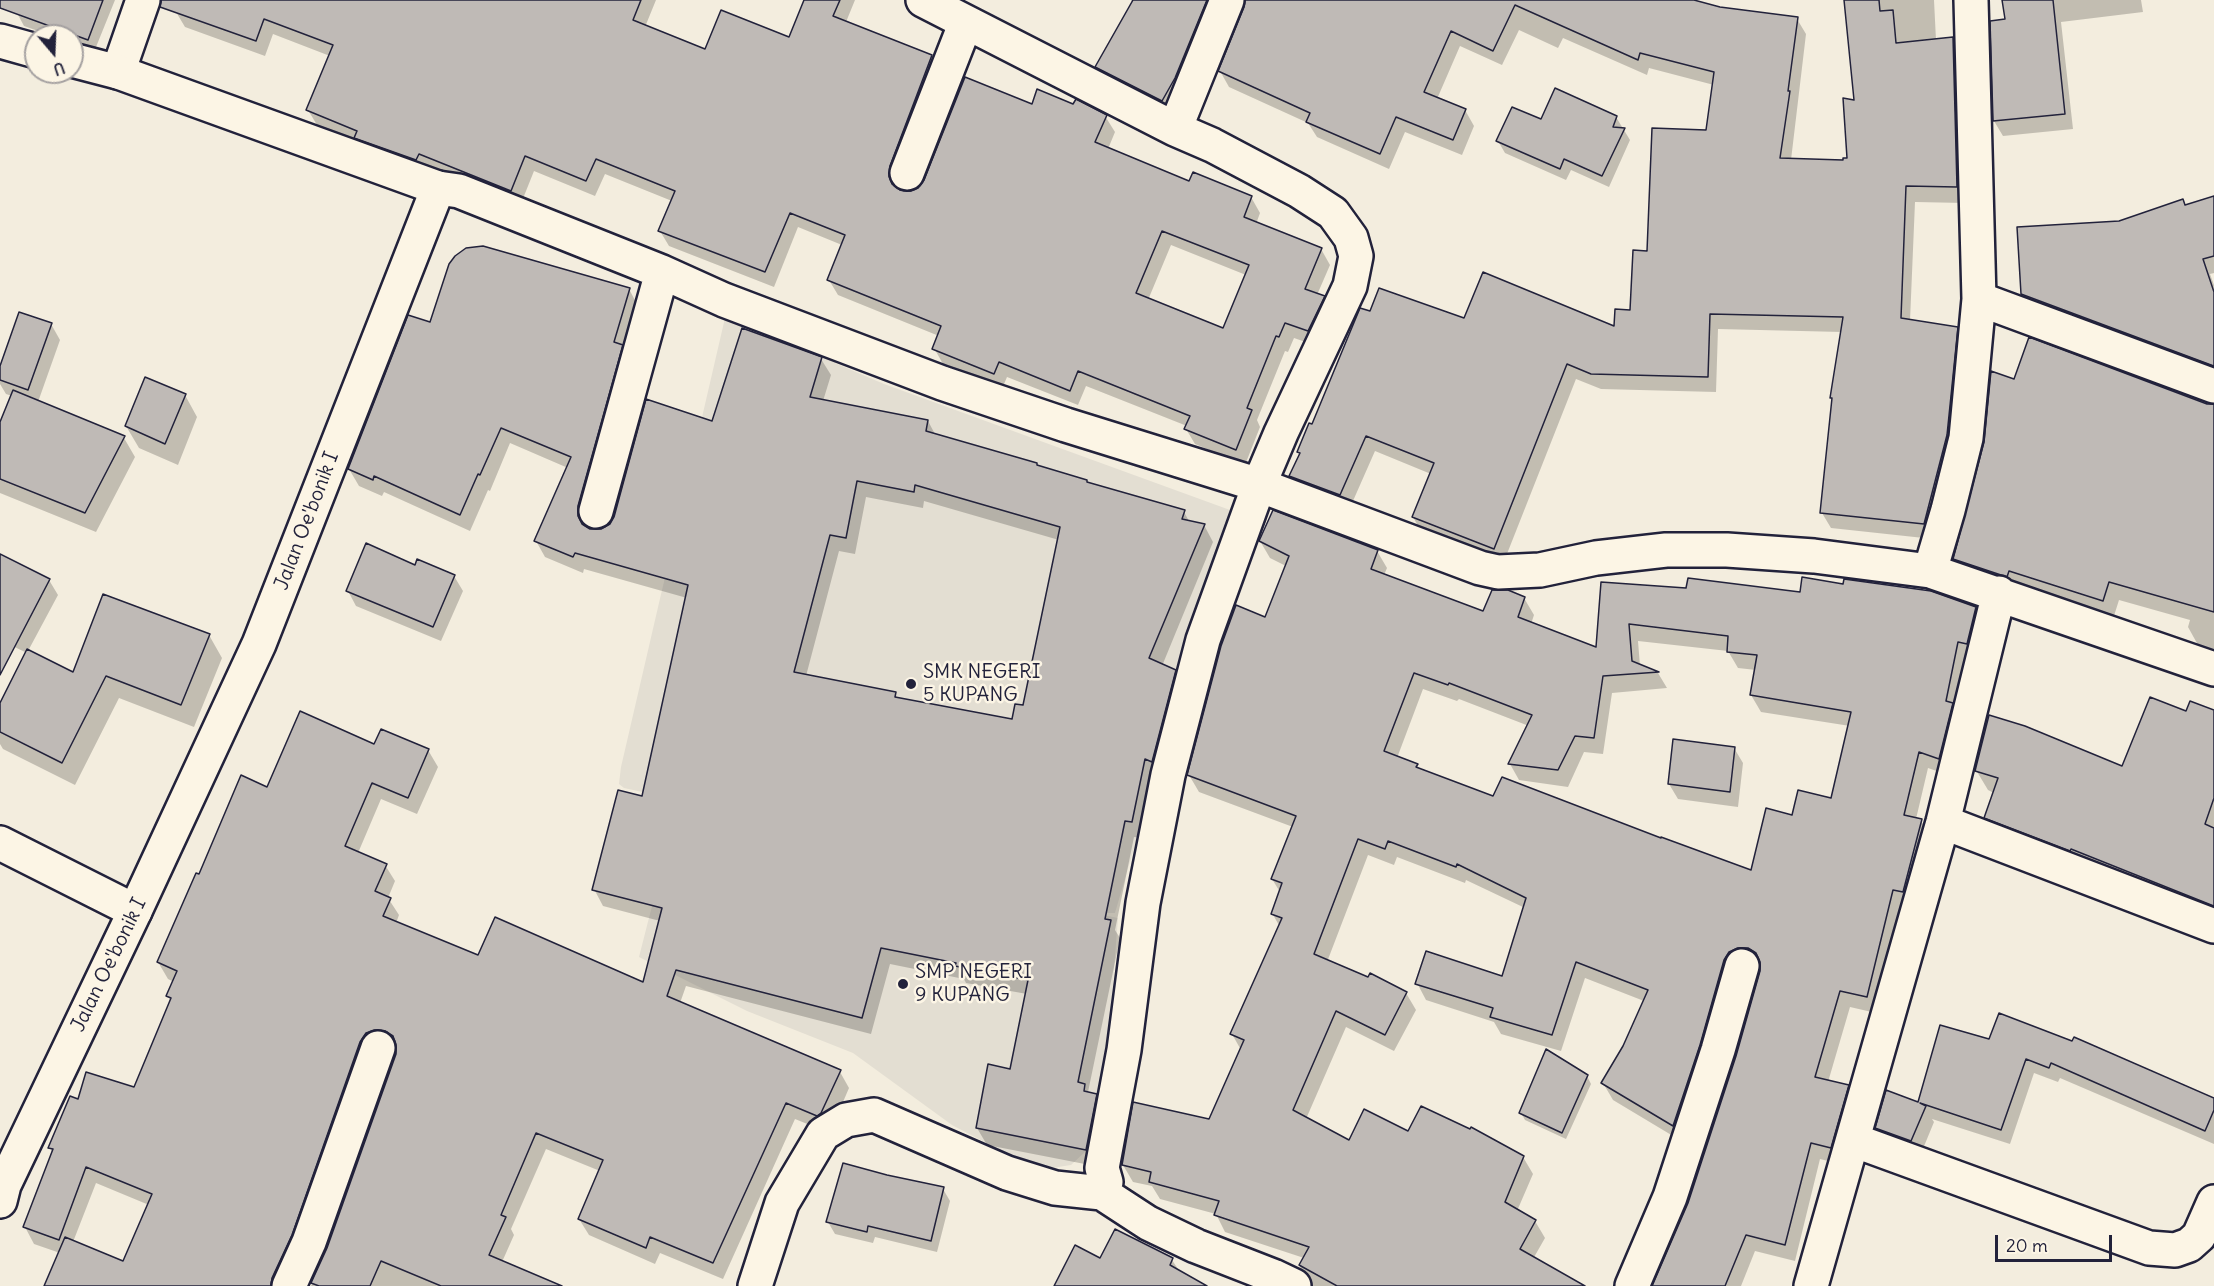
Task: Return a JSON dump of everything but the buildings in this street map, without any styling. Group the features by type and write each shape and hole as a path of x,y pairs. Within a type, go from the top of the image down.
{"street":[{"path":"118,72 143,0"},
{"path":"923,0 1299,191 1333,213 1351,238 1356,256 1350,286 1259,485 1203,640 1168,775 1143,903 1124,1050 1102,1168 1106,1182 1102,1193"},
{"path":"1174,129 1227,0"},
{"path":"1930,571 1966,438 1979,299 1971,0"},
{"path":"907,173 966,22"},
{"path":"0,41 24,48"},
{"path":"84,63 118,72 438,188 459,191 662,272 724,300 942,384 1259,485 1480,568 1498,572 1540,570 1596,558 1666,550 1727,550 1814,556 1930,571 2214,669"},
{"name":"Jalan Oe'bonik I","path":"0,1200 4,1185 259,644 438,188"},
{"path":"596,511 662,272"},
{"path":"1979,299 2214,386"},
{"path":"1811,1286 1943,822 1999,593"},
{"path":"1943,822 2214,926"},
{"path":"0,843 135,911"},
{"path":"1632,1286 1670,1197 1718,1050 1742,966"},
{"path":"289,1286 309,1242 378,1048"},
{"path":"755,1286 782,1203 823,1134 846,1120 874,1115 1007,1173 1055,1188 1102,1193 1148,1223 1196,1246 1294,1286"},
{"path":"1853,1140 2149,1248 2175,1250 2189,1245 2199,1236 2214,1202"}],"shaded area":[{"name":"SMK NEGERI 5 KUPANG","path":"725,318 835,350 835,363 884,384 1230,510 1206,602 1115,913 1096,913 970,888 1118,918 1103,1114 1098,1140 1071,1165 1038,1170 952,1125 853,1053 747,1011 639,957 679,800 624,788 619,784 621,767"}],"place":[{"name":"SMK NEGERI 5 KUPANG","path":"911,684"},
{"name":"SMP NEGERI 9 KUPANG","path":"903,984"}]}
